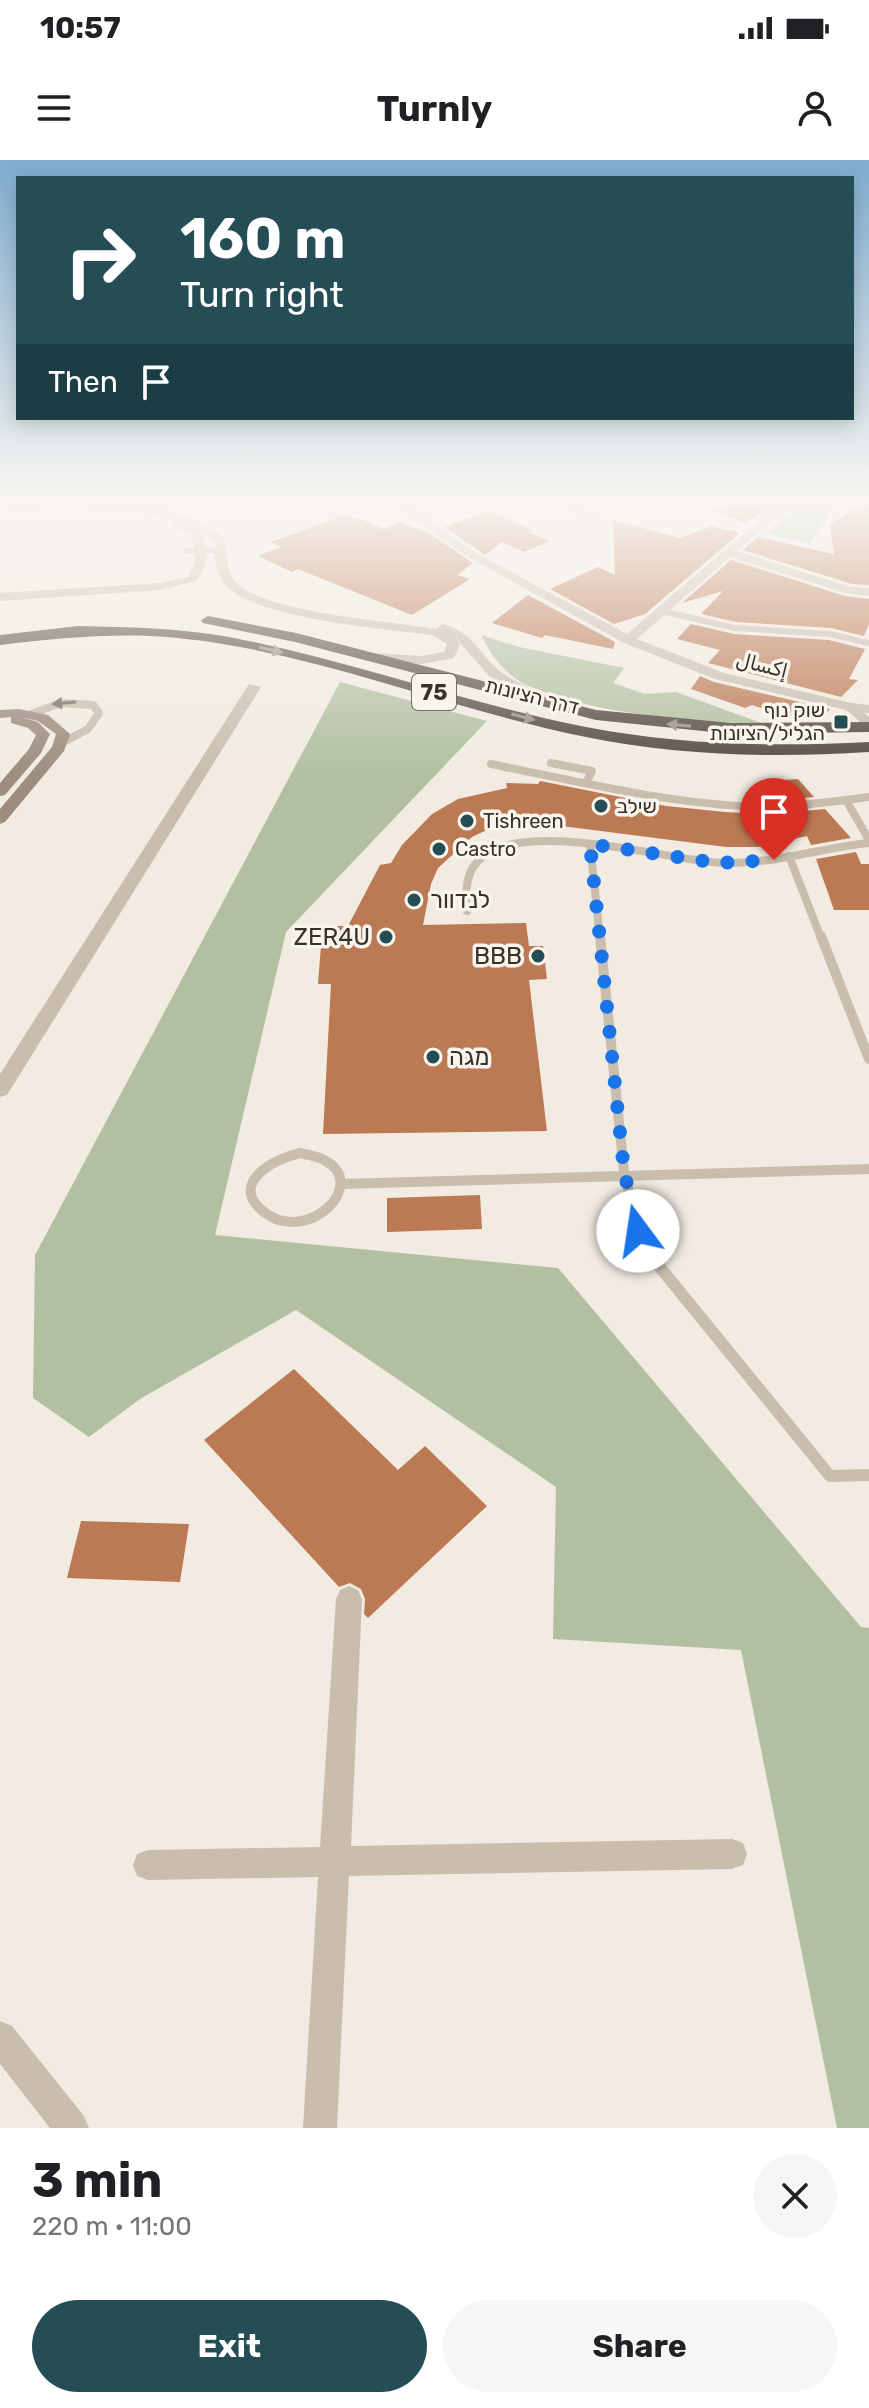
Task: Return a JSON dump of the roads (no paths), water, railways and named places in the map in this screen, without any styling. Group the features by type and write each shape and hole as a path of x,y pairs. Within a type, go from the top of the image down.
{"highway":[{"path":"0,625 111,614"},
{"name":"דרך הציונות","path":"193,618 244,626 608,717 690,727 788,730 869,726"},
{"name":"דרך הציונות","path":"0,640 95,629 191,634 280,652 586,732 742,750 869,747"}],"street":[{"path":"0,597 76,592"},
{"path":"241,592 279,606 434,632 448,637 454,644 449,655 438,658 373,657"},
{"name":"إكسال","path":"540,592 628,640 720,676 851,707"},
{"path":"628,640 684,592"},
{"path":"370,623 429,626 459,632 469,639 494,673 551,704"},
{"path":"0,1090 254,687"},
{"path":"851,707 869,726"},
{"path":"0,716 31,714 53,721 63,734 60,744 0,819"},
{"path":"0,716 33,725 43,734 36,750 0,792"},
{"path":"320,2128 349,1599"},
{"path":"148,1865 732,1854"},
{"path":"0,2038 72,2128"}],"lane":[{"path":"662,611 735,628 830,634 869,643"},
{"path":"31,714 56,702 75,701 93,705 99,713 95,723 84,733 60,744"},
{"path":"851,707 869,709"},
{"path":"551,763 592,771 586,783"},
{"path":"491,764 643,795 761,807 869,797"},
{"path":"467,911 469,876 476,863 489,854 514,845 544,841 590,844 718,863 747,863 869,842 846,800"},
{"path":"590,844 625,1176 638,1231 650,1255 830,1476 869,1475"},
{"path":"789,856 869,1059"},
{"path":"300,1153 315,1155 331,1163 339,1173 342,1184 339,1197 328,1211 299,1222 272,1218 253,1200 255,1176 271,1160 300,1153"},
{"path":"342,1184 869,1169"}],"place":[{"name":"שוק נוף הגליל/הציונות","path":"841,722"},
{"name":"שילב","path":"601,806"},
{"name":"Tishreen","path":"467,821"},
{"name":"Castro","path":"439,849"},
{"name":"לנדוור","path":"414,900"},
{"name":"ZER4U","path":"386,937"},
{"name":"BBB","path":"538,956"},
{"name":"מגה","path":"433,1057"}]}
